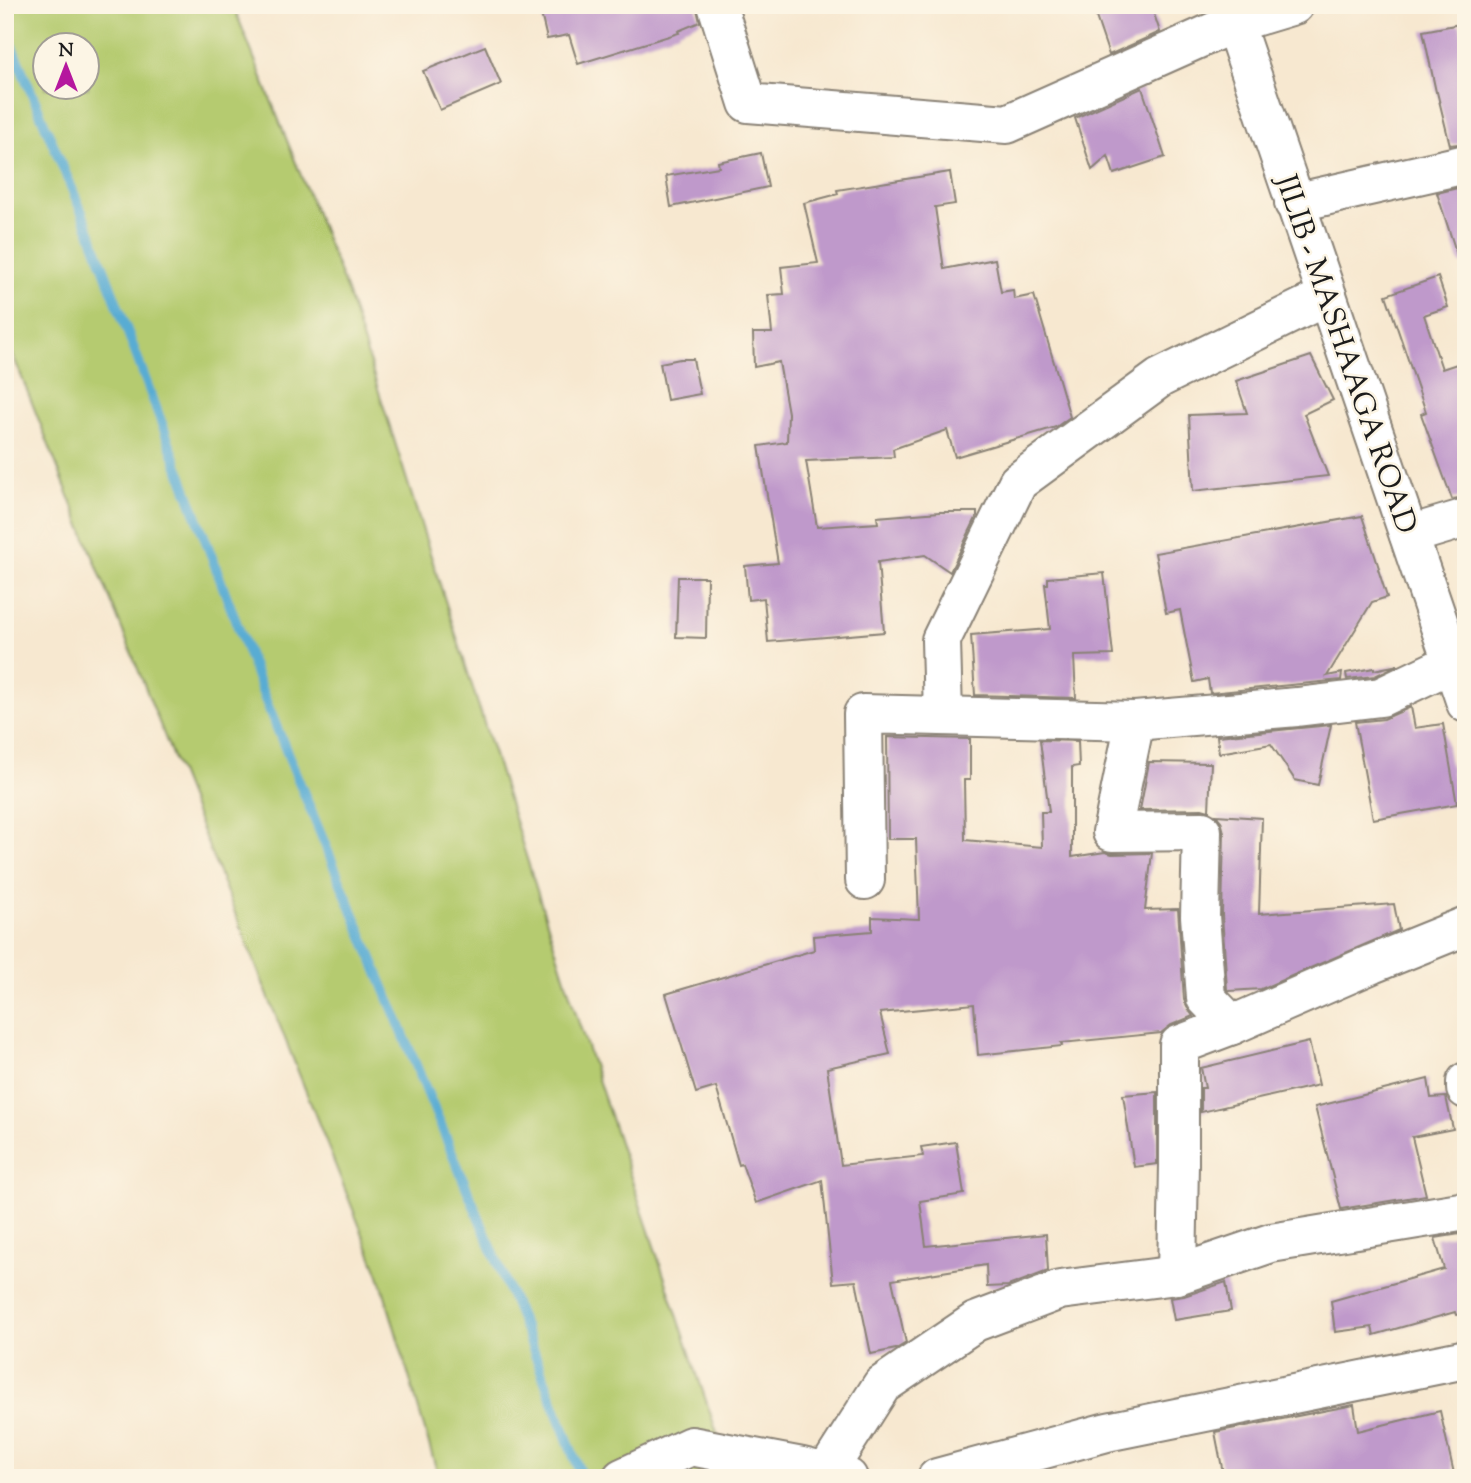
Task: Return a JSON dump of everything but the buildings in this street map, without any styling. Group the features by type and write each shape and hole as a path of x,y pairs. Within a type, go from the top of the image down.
{"street":[{"path":"717,5 748,103 1007,124 1231,14 1294,5"},
{"name":"JILIB - MASHAAGA ROAD","path":"1231,14 1466,703"},
{"path":"1294,203 1466,164"},
{"path":"943,716 941,640 1018,482 1160,378 1327,296"},
{"path":"1409,535 1466,518"},
{"path":"865,880 863,714 1135,721 1297,707 1381,698 1452,663"},
{"path":"1135,721 1112,832 1202,831 1200,916 1206,998 1232,1025"},
{"path":"1177,1275 1179,1045 1466,926"},
{"path":"1466,1082 1466,1089"},
{"path":"622,1478 691,1446 833,1476 882,1385 975,1322 1060,1290 1177,1275 1271,1242 1466,1211"},
{"path":"937,1478 1107,1432 1466,1359"}],"green space":[{"path":"5,5 233,5 347,291 579,1023 732,1478 439,1478 379,1275 5,335"}],"waterway":[{"path":"5,30 91,234 265,699 531,1344 582,1478"}]}
